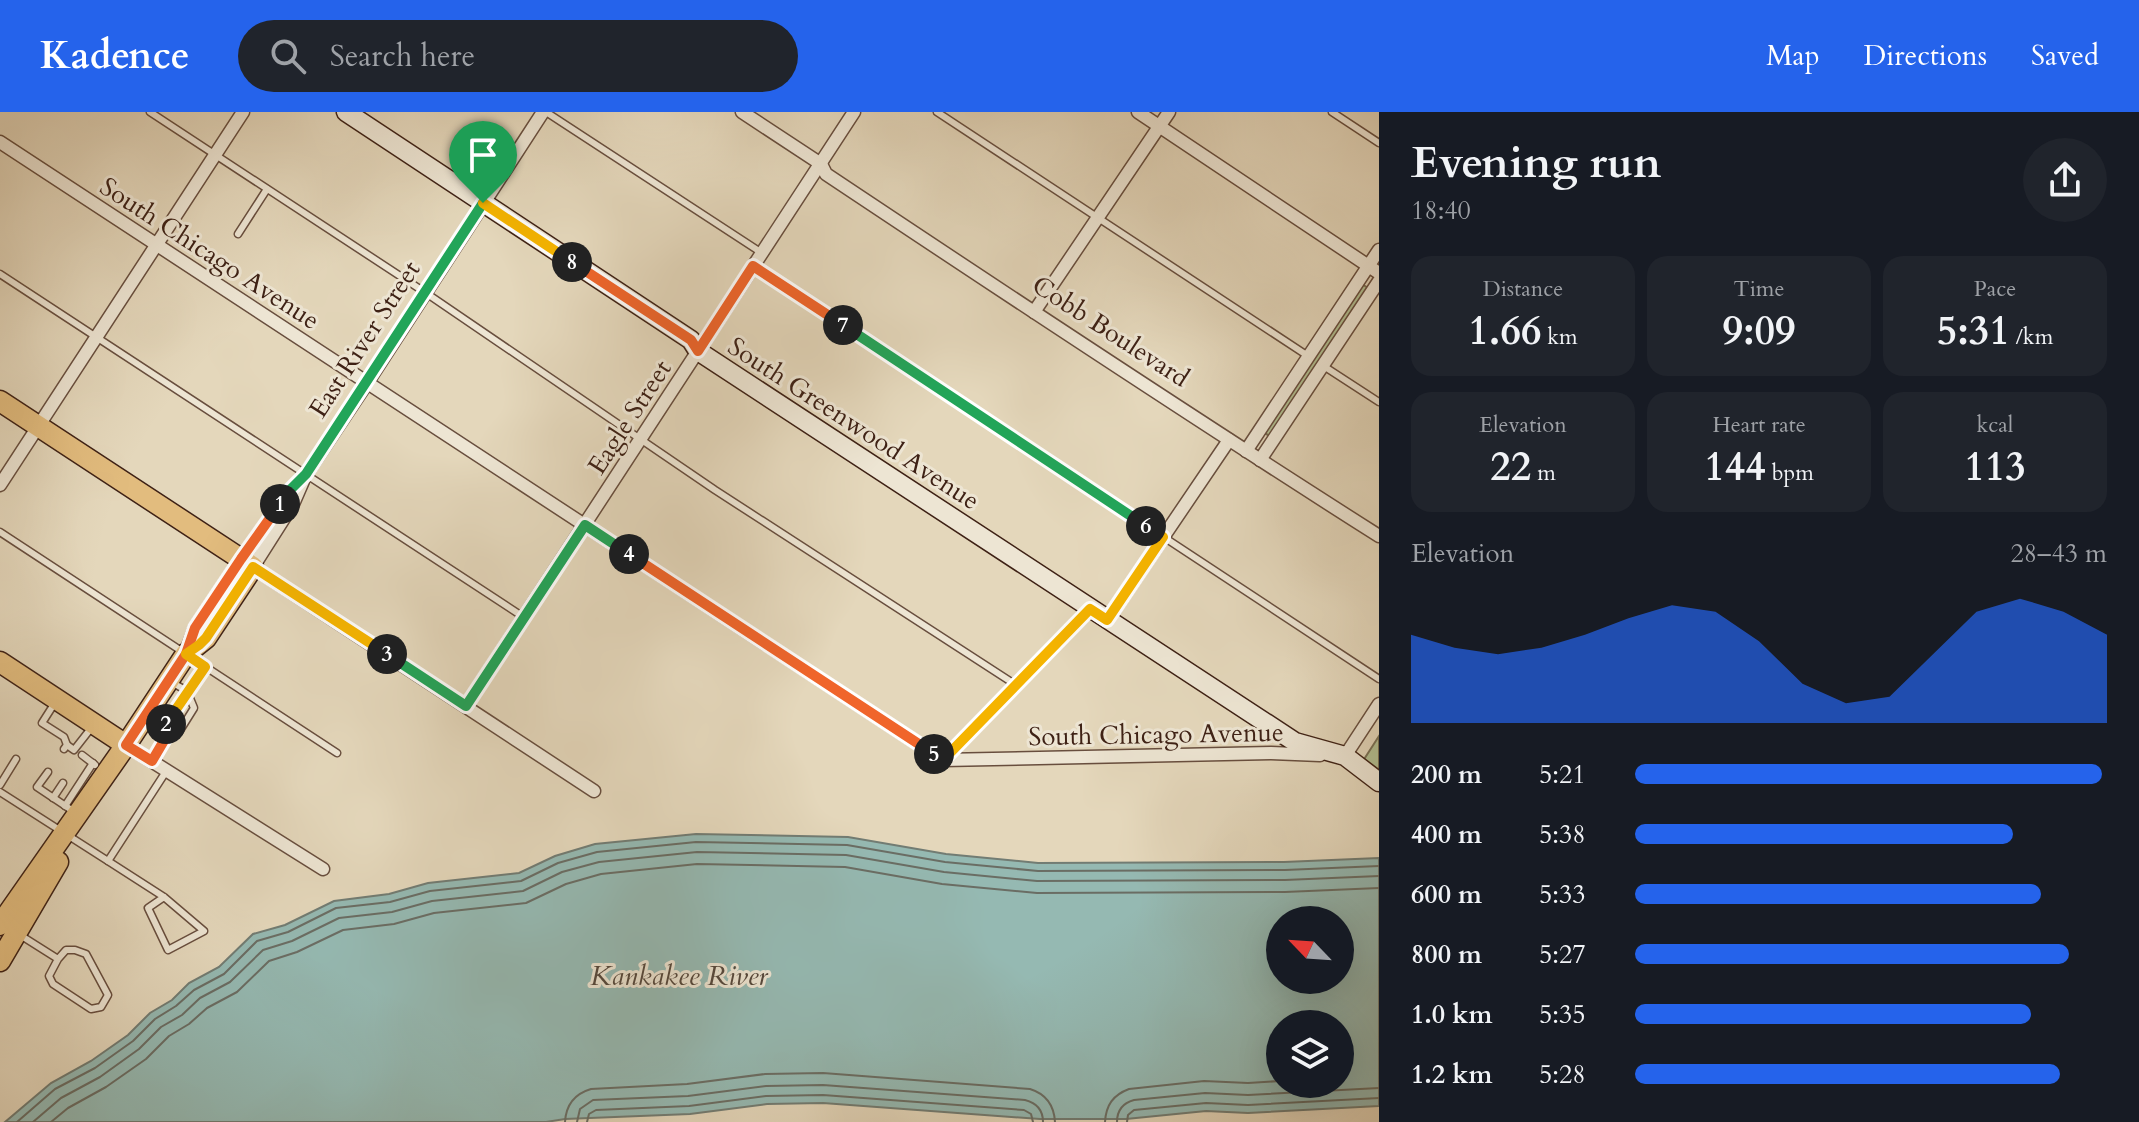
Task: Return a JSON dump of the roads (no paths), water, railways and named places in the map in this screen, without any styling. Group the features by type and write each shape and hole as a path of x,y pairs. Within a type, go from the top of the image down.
{"main road":[{"path":"0,401 247,563"},
{"name":"East River Street","path":"0,961 8,925 168,680 186,654 206,638 247,563"},
{"path":"0,662 126,745"},
{"name":"East River Street","path":"68,837 71,810 100,768 126,745"}],"street":[{"path":"0,485 243,112"},
{"name":"South Greenwood Avenue","path":"346,112 691,340 698,351 1295,742 1345,756"},
{"name":"East River Street","path":"247,563 293,504 306,474 545,112"},
{"name":"Cobb Boulevard","path":"742,112 821,164 826,174 1379,536"},
{"name":"Eagle Street","path":"466,706 854,112"},
{"path":"1138,112 1374,269"},
{"path":"1034,312 1169,112"},
{"name":"South Chicago Avenue","path":"0,142 943,760 1271,753 1345,756"},
{"path":"1246,451 1309,356 1374,269 1379,250"},
{"path":"1260,460 1379,281"},
{"path":"1107,620 1229,440"},
{"path":"247,563 594,791"},
{"path":"943,760 1090,609"},
{"path":"1379,704 1345,756 1379,782"},
{"path":"126,745 323,869"}],"lane":[{"path":"150,112 426,293 715,490 1016,685"},
{"path":"545,112 762,253"},
{"path":"937,112 1309,356"},
{"path":"1332,112 1379,143"},
{"path":"238,234 267,189"},
{"path":"753,266 1379,679"},
{"path":"0,274 525,618"},
{"path":"1322,365 1379,402"},
{"path":"0,532 337,753"},
{"path":"152,761 187,691 205,667"},
{"path":"147,712 179,732 194,708 187,691 168,680"},
{"path":"57,699 42,723 64,737 66,747 100,768"},
{"path":"74,750 94,724"},
{"path":"0,785 16,759"},
{"path":"108,861 167,770"},
{"path":"48,772 37,787 71,810"},
{"path":"53,798 63,783"},
{"path":"0,792 164,897 204,931 168,950 148,908 164,897"},
{"path":"8,925 58,959"},
{"path":"66,950 86,954 108,995 101,1007 91,1009 53,984 49,976 58,959 66,950"}],"water":[{"name":"Kankakee River","path":"696,834 848,837 946,854 1038,863 1284,862 1379,858 1379,1106 1248,1113 1206,1111 1126,1119 1040,1119 823,1103 767,1104 690,1114 546,1122 5,1122 51,1083 91,1061 128,1035 150,1013 172,1000 189,983 219,967 253,934 285,925 334,901 389,894 428,883 519,873 555,856 595,844"}]}
